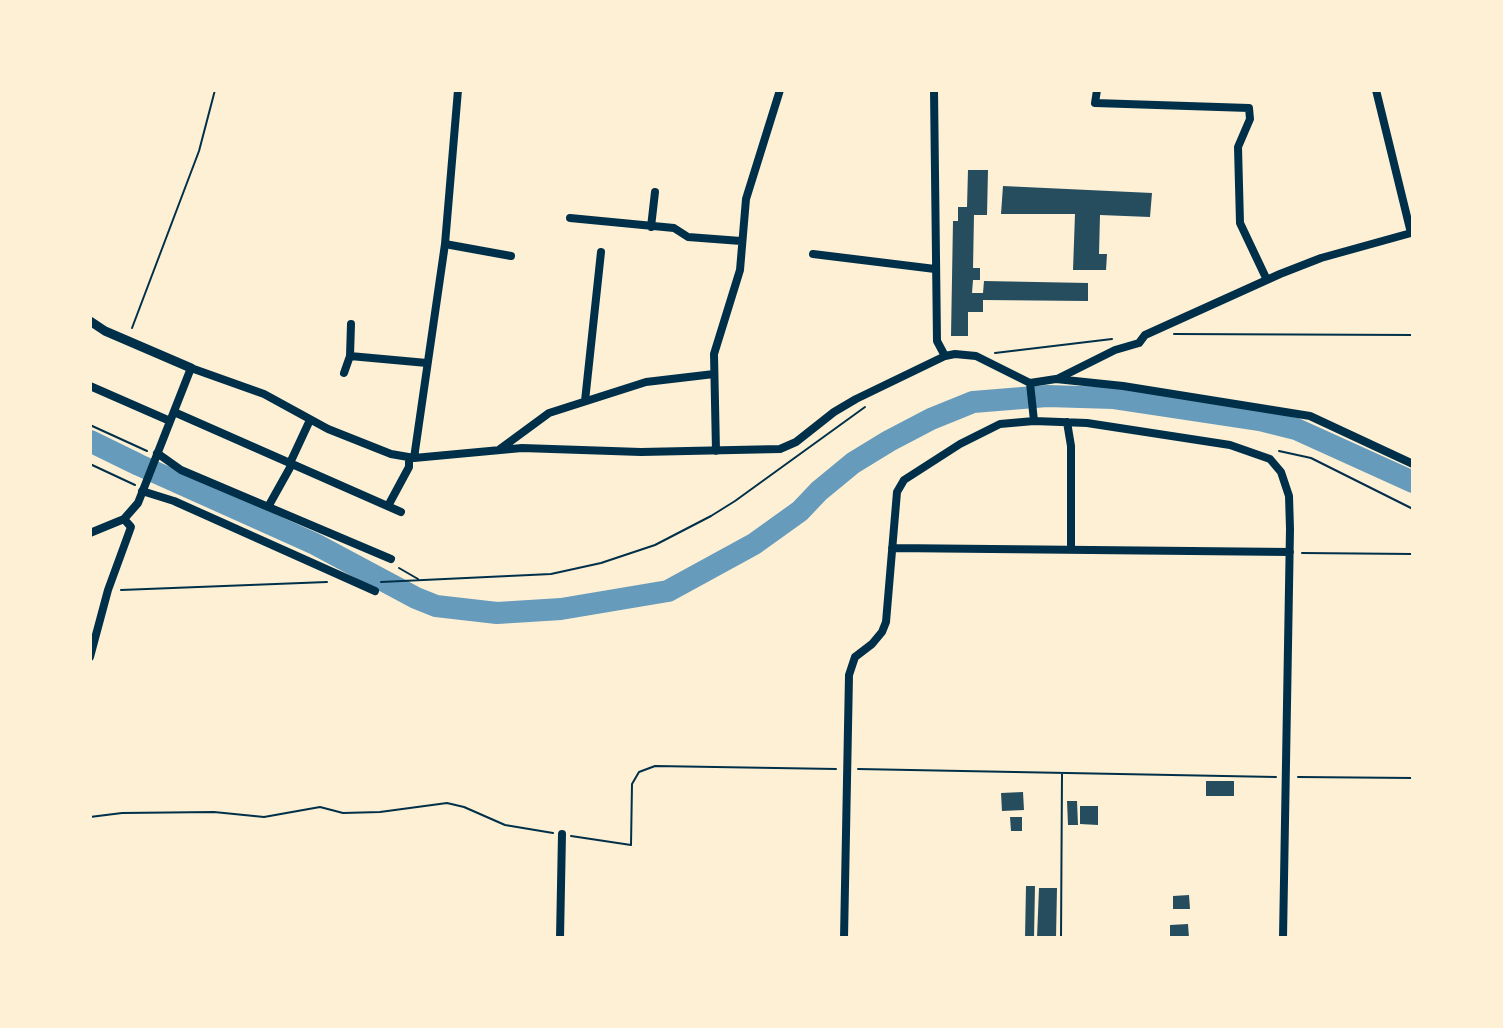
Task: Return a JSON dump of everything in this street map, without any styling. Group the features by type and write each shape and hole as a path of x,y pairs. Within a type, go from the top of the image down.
{"street":[{"path":"388,506 409,467 427,363 445,244 458,90"},
{"path":"716,451 716,340 740,270 746,199 780,90"},
{"path":"934,90 937,341 945,356"},
{"path":"1097,90 1095,103 1249,108 1250,119 1238,147 1240,223 1267,280"},
{"path":"90,321 191,368 264,394 310,420 361,443 411,458 522,448 641,452 788,447 856,399 945,356 976,356 1030,385 1056,379 1115,350 1139,343 1145,335 1267,280 1321,258 1411,233 1376,90"},
{"path":"651,227 655,192"},
{"path":"570,218 678,229 688,237 741,241"},
{"path":"445,244 511,256"},
{"path":"585,401 601,252"},
{"path":"813,254 935,269"},
{"path":"344,373 350,356 351,324"},
{"path":"350,356 427,363"},
{"path":"90,533 124,519 138,503 191,368"},
{"path":"497,450 549,413 667,378 714,374"},
{"path":"1056,379 1123,386 1310,416 1413,464"},
{"path":"1030,385 1034,418"},
{"path":"90,386 170,421"},
{"path":"174,412 401,512"},
{"path":"844,938 849,675 855,657 872,644 886,622 895,504 904,480 960,444 1000,424 1034,418 1145,430 1230,445 1258,453 1276,465 1288,487 1290,552 1283,938"},
{"path":"268,507 310,420"},
{"path":"1067,422 1071,446 1071,549"},
{"path":"156,456 181,470 391,559"},
{"path":"143,488 375,591"},
{"path":"90,657 108,590 131,527 124,519"},
{"path":"892,548 1290,552"},
{"path":"560,938 562,834"}],"path":[{"path":"126,340 187,185 212,111 215,90"},
{"path":"1173,334 1413,335"},
{"path":"976,356 1116,338"},
{"path":"379,582 551,574 601,563 655,545 735,501 866,407"},
{"path":"90,425 156,456"},
{"path":"1258,453 1283,452 1311,458 1413,509"},
{"path":"90,464 143,488"},
{"path":"1290,552 1413,554"},
{"path":"108,590 326,582"},
{"path":"90,817 122,813 214,812 264,817 320,807 343,813 380,812 447,803 505,825 631,845 632,784 639,772 655,766 1413,778"},
{"path":"1061,938 1062,772"}],"building":[{"path":"968,170 988,170 987,215 974,215 973,268 980,268 980,280 973,280 972,293 983,293 984,281 1088,283 1088,301 983,300 983,312 968,312 968,336 951,336 953,221 958,221 958,207 967,207"},
{"path":"1003,186 1152,193 1150,217 1100,215 1099,254 1107,254 1106,270 1073,270 1075,214 1001,214"},
{"path":"1206,781 1234,781 1234,796 1206,796"},
{"path":"1023,792 1024,810 1002,811 1001,793"},
{"path":"1067,801 1077,801 1078,825 1068,825"},
{"path":"1080,806 1098,806 1098,825 1080,824"},
{"path":"1010,817 1022,817 1022,831 1011,831"},
{"path":"1026,886 1035,886 1034,938 1025,938"},
{"path":"1039,888 1057,888 1056,938 1037,938"},
{"path":"1189,895 1190,909 1173,909 1173,896"},
{"path":"1188,924 1189,938 1170,938 1170,925"}],"waterway":[{"path":"90,441 315,544 416,598 436,606 497,613 561,609 668,591 754,544 800,511 853,463 931,419 973,402 1047,396 1114,398 1260,420 1296,429 1413,482"}]}
